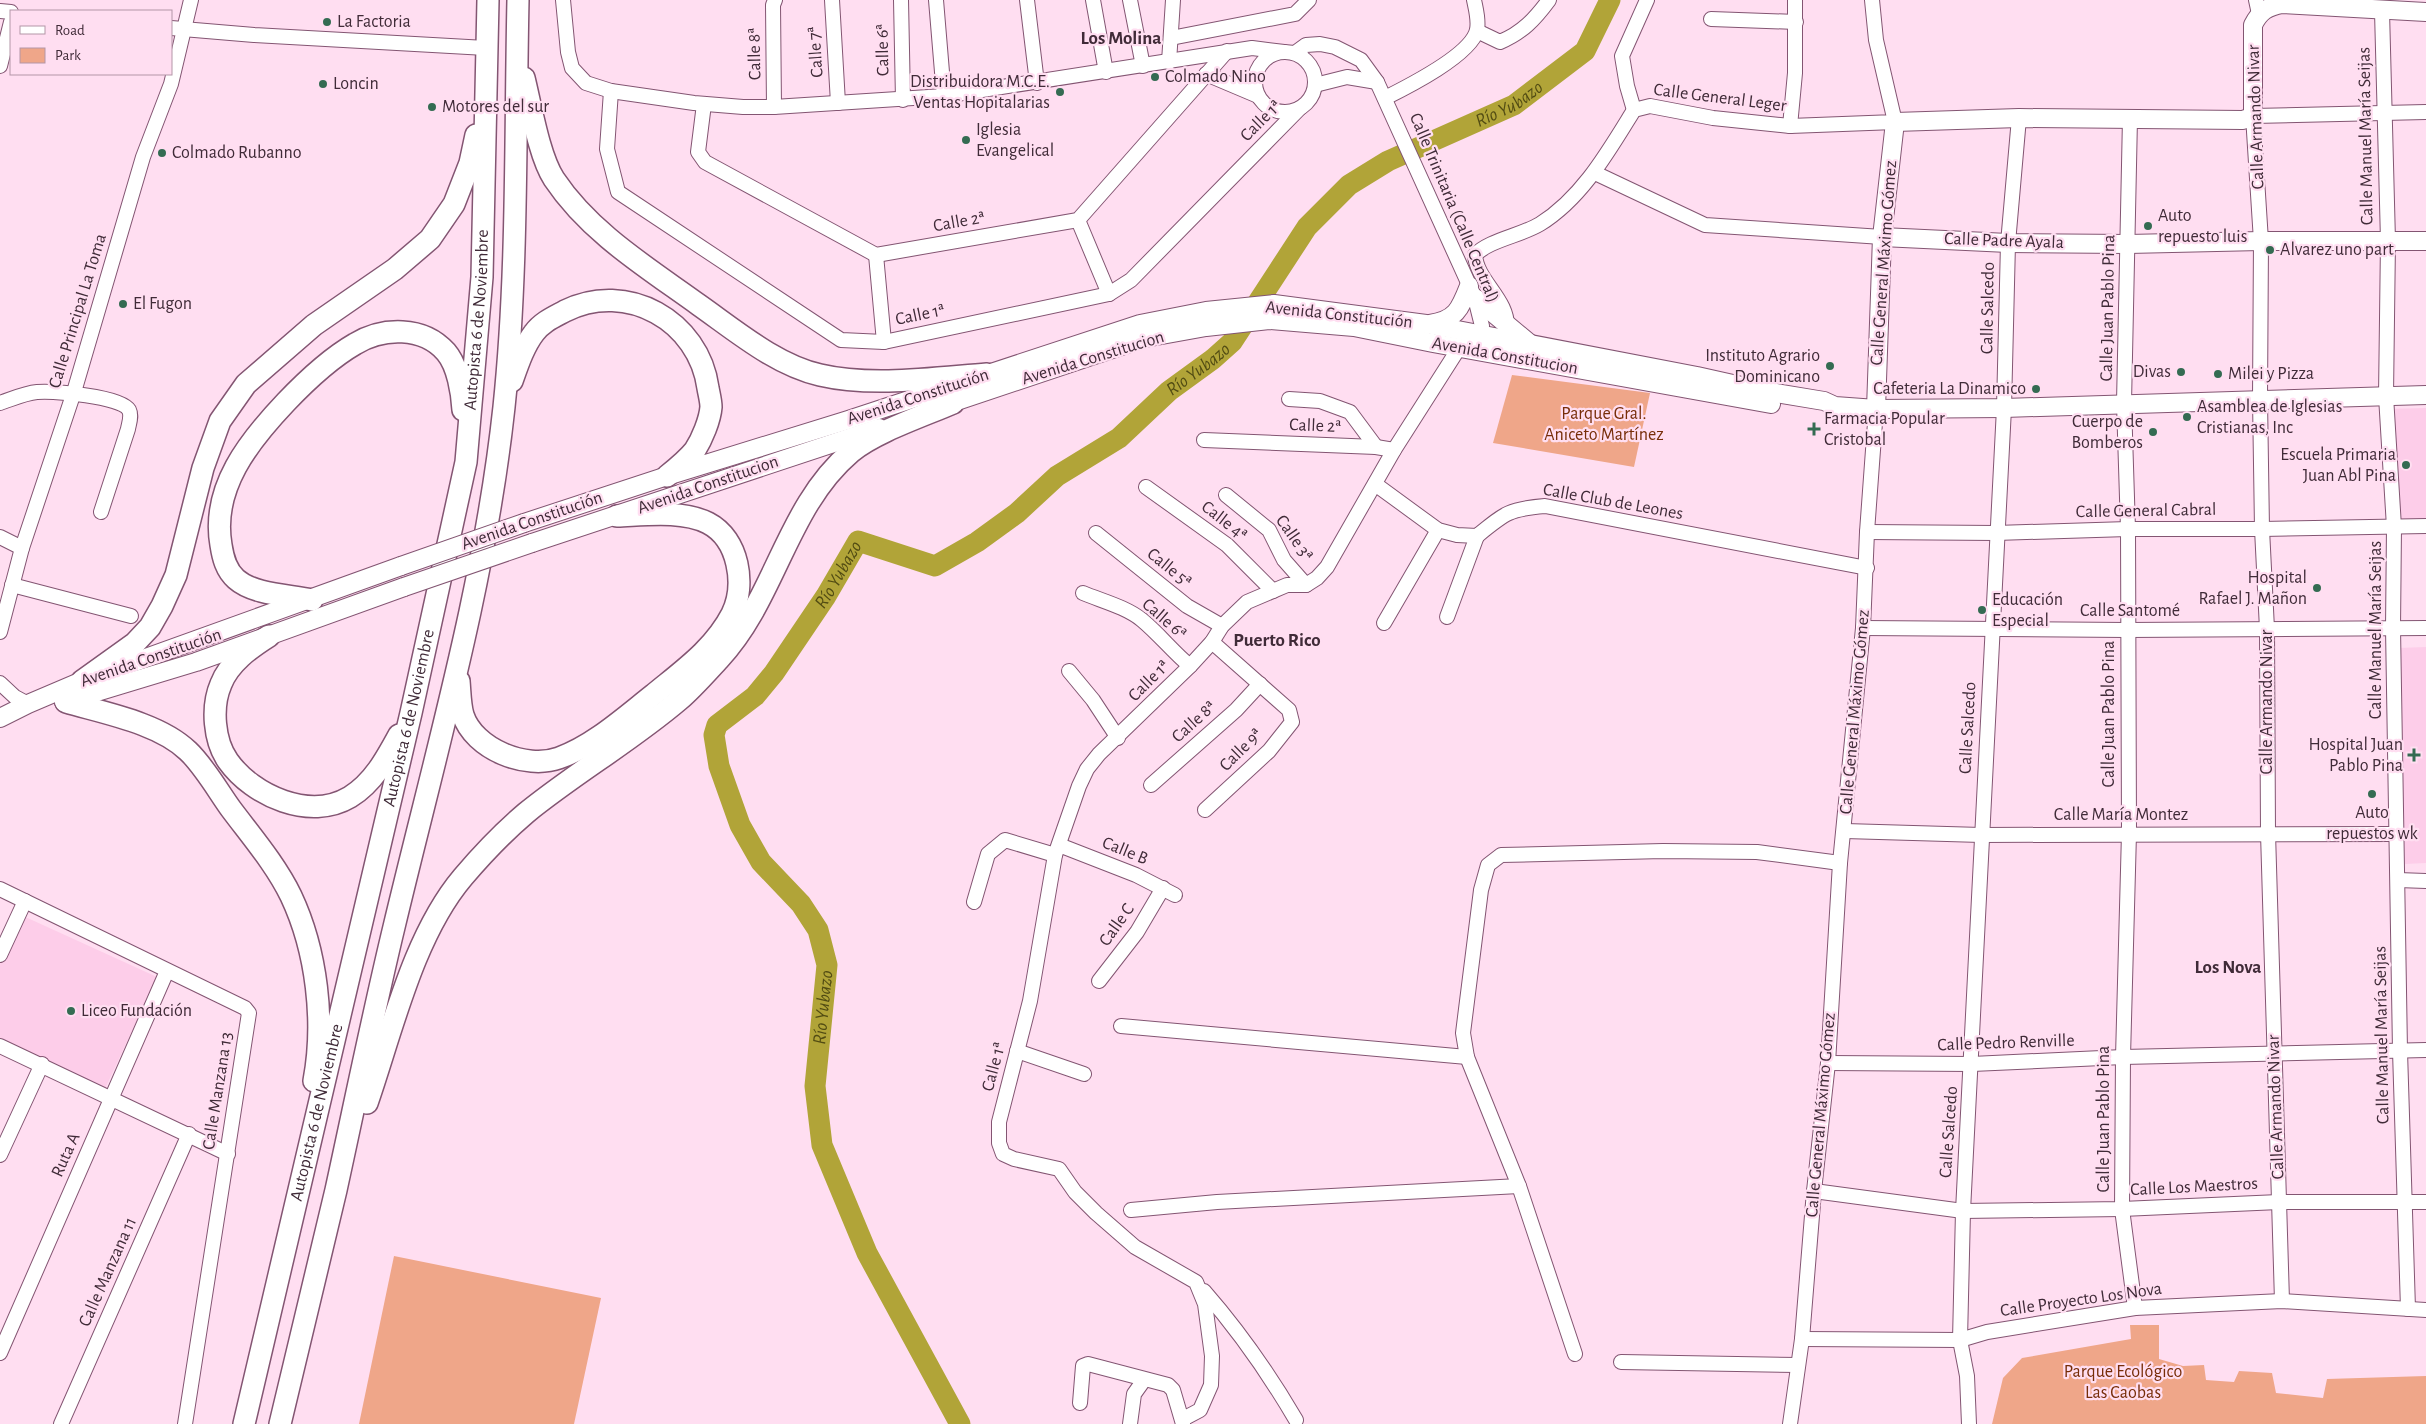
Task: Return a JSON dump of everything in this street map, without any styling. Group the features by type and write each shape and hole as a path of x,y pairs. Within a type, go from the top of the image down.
{"highway":[{"name":"Autopista 6 de Noviembre","path":"244,1424 411,713 466,462 482,277 488,0"},
{"name":"Autopista 6 de Noviembre","path":"280,1424 334,1196 393,931 458,669 488,521 504,407 514,232 518,0"},
{"path":"517,50 543,151 553,177 569,199 596,228 716,317 767,352 796,366 821,375 881,381 987,374"},
{"path":"82,681 135,643 150,627 162,606 176,575 203,468 220,420 246,384 314,325 395,269 430,240 443,222 454,204 470,163 486,91"},
{"path":"504,407 526,344 536,330 548,320 573,307 593,301 619,300 644,306 668,319 692,344 702,359 711,407 704,430 695,449 682,464 667,476"},
{"path":"312,600 243,585 228,570 224,560 219,533 220,514 226,491 244,451 269,420 309,378 356,343 374,335 394,331 413,333 432,341 447,353 462,397 466,462"},
{"path":"334,1196 420,951 434,920 462,878 525,814 679,700 721,657 752,614 811,496 852,451 887,432 953,402"},
{"path":"458,669 463,715 471,730 486,745 503,754 539,761 558,759 593,740 702,655 732,613 738,594 740,580 731,549 720,533 708,523 688,517 617,516"},
{"path":"268,636 248,650 232,667 221,683 215,702 219,742 227,760 238,772 275,798 308,806 329,805 348,798 365,786 376,773 411,713"},
{"path":"66,702 135,722 158,732 188,751 269,860 291,896 306,938 319,1013 315,1078 302,1142 248,1362 251,1394"}],"main road":[{"path":"2258,7 2282,4 2426,12"},
{"name":"Calle Armando Nivar","path":"2253,116 2254,25 2258,7"},
{"path":"1894,122 2019,118 2243,120 2253,116"},
{"name":"Calle General Máximo Gómez","path":"1876,409 1882,237 1894,122"},
{"name":"Calle Padre Ayala","path":"1882,237 2008,243 2128,244 2426,240"},
{"path":"1426,324 1450,318 1456,313 1470,289 1505,333"},
{"name":"Avenida Constitución","path":"1272,312 1426,324 1479,343 1505,333 1531,345 1824,401 1835,406"},
{"name":"Avenida Constitucion","path":"404,587 953,402 1142,331 1206,327 1272,312 1459,348 1479,343 1778,405 1823,410 1835,406"},
{"name":"Avenida Constitución","path":"0,718 82,681 524,523 987,374 1142,331"},
{"path":"1835,406 1876,409 2004,408 2426,395"},
{"name":"Avenida Constitución","path":"28,704 46,705 66,702 196,662 404,587"}],"street":[{"name":"Calle Principal La Toma","path":"0,632 22,548 74,392 143,157 171,84 186,29 191,0"},
{"name":"Calle Trinitaria (Calle Central)","path":"563,0 564,30 572,68 586,83 611,91 704,104 774,107 903,100 1037,83 1227,51 1252,48 1290,52 1306,45 1320,44 1335,47 1361,60 1377,82 1385,98 1470,289 1482,326 1479,343"},
{"name":"Calle 8ª","path":"774,107 773,5 776,0"},
{"name":"Calle 7ª","path":"832,0 838,103"},
{"name":"Calle 6ª","path":"901,0 903,100"},
{"path":"936,0 944,96"},
{"path":"1027,0 1037,83"},
{"path":"1093,0 1106,72"},
{"path":"1130,0 1143,66"},
{"path":"1169,62 1173,0"},
{"path":"1171,38 1295,14 1309,0"},
{"path":"1385,98 1430,75 1471,41 1477,31 1478,16 1474,0"},
{"path":"1477,31 1500,42 1514,37 1535,20 1549,0"},
{"path":"1634,110 1627,86 1622,56 1647,0"},
{"path":"1790,126 1795,73 1795,0"},
{"name":"Calle General Máximo Gómez","path":"1872,0 1876,40 1894,122"},
{"name":"Calle Manuel María Seijas","path":"2382,11 2388,241 2386,396 2394,527 2393,628 2400,1051 2408,1309"},
{"path":"1711,19 1796,22"},
{"path":"0,66 10,26"},
{"path":"172,28 254,35 486,48"},
{"path":"1109,294 1078,220 1227,51"},
{"path":"1290,52 1306,60 1314,71 1316,85 1307,103 1299,109 1287,112 1276,111 1265,105 1258,96 1255,84 1256,72 1263,62 1272,55 1290,52"},
{"path":"1206,74 1258,96"},
{"path":"1316,85 1347,77 1377,82"},
{"name":"Calle 1ª","path":"611,91 607,148 618,192 841,340 884,342 1109,294 1131,280 1299,109"},
{"path":"704,104 698,152 705,162 876,255 884,342"},
{"name":"Calle General Leger","path":"1505,333 1505,312 1476,265 1475,255 1482,248 1523,234 1556,214 1595,173 1634,110 1650,106 1713,118 1790,126 1894,122"},
{"path":"2253,116 2426,112"},
{"name":"Calle Armando Nivar","path":"2253,116 2261,241 2260,399 2262,529 2267,629 2268,833 2282,1301"},
{"name":"Calle Salcedo","path":"1969,1424 1967,1376 1960,1340 1963,1211 1972,1064 1996,533 2004,408 2008,243 2019,118"},
{"name":"Calle Juan Pablo Pina","path":"2130,118 2124,403 2128,529 2129,833 2123,1057 2122,1209 2135,1308"},
{"name":"Calle Padre Ayala","path":"1595,173 1705,225 1882,237"},
{"name":"Calle 2ª","path":"876,255 1078,220"},
{"path":"1306,585 1317,578 1327,567 1394,450 1459,348"},
{"path":"0,403 35,392 74,392 125,405 131,415 101,512"},
{"path":"1289,398 1320,401 1350,412 1376,447"},
{"name":"Calle General Máximo Gómez","path":"1790,1424 1802,1339 1814,1191 1828,1062 1840,863 1863,628 1867,532 1876,409"},
{"name":"Calle 2ª","path":"1204,440 1376,447 1394,450"},
{"path":"1375,484 1438,530 1457,535 1477,536 1447,617"},
{"name":"Calle 4ª","path":"1146,487 1227,545 1273,591"},
{"name":"Calle 3ª","path":"1226,495 1269,530 1284,560 1306,585"},
{"name":"Calle Club de Leones","path":"1477,536 1502,516 1518,508 1545,506 1867,568"},
{"name":"Calle General Cabral","path":"1867,532 1996,533 2128,529 2426,526"},
{"path":"1384,623 1438,530"},
{"name":"Calle 5ª","path":"1096,533 1186,606 1222,626"},
{"path":"0,537 22,548"},
{"path":"12,585 131,616"},
{"name":"Calle 1ª","path":"1196,1282 1134,1247 1116,1232 1076,1192 1059,1169 1014,1159 1003,1154 998,1122 1030,1001 1057,850 1087,769 1099,754 1118,738 1190,666 1212,642 1222,626 1247,602 1287,585 1306,585"},
{"name":"Calle 6ª","path":"1082,593 1125,610 1142,620 1169,649 1190,666"},
{"name":"Calle Santomé","path":"1863,628 2127,630 2426,628"},
{"path":"1212,642 1260,684"},
{"path":"1069,671 1093,700 1118,738"},
{"path":"0,683 15,697 28,704"},
{"name":"Calle 8ª","path":"1151,785 1236,710 1260,684"},
{"name":"Calle 9ª","path":"1206,810 1269,751 1292,722 1289,710 1260,684"},
{"name":"Calle María Montez","path":"1844,831 1982,835 2129,833 2397,834"},
{"name":"Calle B","path":"974,902 988,854 1005,840 1057,850 1136,875 1169,892"},
{"path":"1575,1354 1519,1186 1468,1057 1463,1033 1481,890 1488,866 1501,855 1663,851 1757,852 1840,863"},
{"path":"2398,880 2426,881"},
{"name":"Calle Manzana 13","path":"0,889 245,1008 249,1013 185,1424"},
{"name":"Calle C","path":"1099,982 1169,892"},
{"path":"0,955 25,901"},
{"name":"Ruta A","path":"0,1353 167,971"},
{"path":"1121,1026 1468,1057"},
{"path":"0,1046 42,1064 228,1154"},
{"name":"Calle Pedro Renville","path":"1828,1062 1972,1064 2123,1057 2426,1050"},
{"path":"1018,1051 1084,1074"},
{"path":"0,1155 42,1064"},
{"name":"Calle Manzana 11","path":"61,1424 189,1134"},
{"path":"1132,1210 1217,1202 1519,1186"},
{"name":"Calle Los Maestros","path":"1814,1191 1963,1211 2122,1209 2279,1202 2426,1202"},
{"path":"1196,1282 1226,1316 1272,1380 1296,1420"},
{"path":"1080,1403 1085,1364 1162,1383 1173,1390 1184,1422 1200,1410 1211,1385 1212,1356 1205,1304 1196,1282"},
{"name":"Calle Proyecto Los Nova","path":"1802,1339 1960,1340 1987,1332 2135,1308 2282,1301 2426,1310"},
{"path":"1622,1362 1798,1365"},
{"path":"1130,1424 1134,1394 1144,1380"}],"shaded area":[{"name":"Escuela Primaria Juan Abl Pina","path":"2426,408 2426,521 2388,522 2385,409"},
{"name":"Hospital Juan Pablo Pina","path":"2426,647 2426,863 2405,864 2398,648"},
{"name":"Liceo Fundación","path":"21,915 157,977 104,1091 0,1044 0,960"}],"green space":[{"name":"Parque Gral. Aniceto Martínez","path":"1512,375 1650,393 1634,467 1493,443"},
{"path":"394,1256 601,1298 574,1424 359,1424"},
{"name":"Parque Ecológico Las Caobas","path":"2130,1325 2159,1325 2159,1359 2183,1366 2204,1365 2206,1380 2234,1382 2239,1371 2272,1373 2276,1393 2323,1398 2327,1379 2426,1376 2426,1424 1992,1424 2003,1378 2022,1358 2131,1339"}],"waterway":[{"name":"Río Yubazo","path":"960,1424 867,1253 822,1145 815,1086 827,965 818,930 801,904 761,862 740,825 719,766 714,735 717,725 755,696 774,673 826,596 858,541 935,566 977,542 1017,513 1057,476 1119,438 1169,391 1213,359 1232,342 1307,227 1349,185 1388,161 1514,105 1585,51 1610,0"}],"place":[{"name":"La Factoria","path":"327,22"},
{"name":"Colmado Nino","path":"1155,77"},
{"name":"Loncin","path":"323,84"},
{"name":"Distribuidora M.C.E. Ventas Hopitalarias","path":"1060,92"},
{"name":"Motores del sur","path":"432,107"},
{"name":"Iglesia Evangelical","path":"966,140"},
{"name":"Colmado Rubanno","path":"162,153"},
{"name":"Auto repuesto luis","path":"2148,226"},
{"name":"Alvarez uno part","path":"2270,250"},
{"name":"El Fugon","path":"123,304"},
{"name":"Instituto Agrario Dominicano","path":"1830,366"},
{"name":"Divas","path":"2181,372"},
{"name":"Milei y Pizza","path":"2218,374"},
{"name":"Cafeteria La Dinamico","path":"2036,389"},
{"name":"Asamblea de Iglesias Cristianas, Inc","path":"2187,417"},
{"name":"Farmacia Popular Cristobal","path":"1814,429"},
{"name":"Cuerpo de Bomberos","path":"2153,432"},
{"name":"Escuela Primaria Juan Abl Pina","path":"2406,465"},
{"name":"Hospital Rafael J. Mañon","path":"2317,588"},
{"name":"Educación Especial","path":"1982,610"},
{"name":"Hospital Juan Pablo Pina","path":"2414,755"},
{"name":"Auto repuestos wk","path":"2372,794"},
{"name":"Liceo Fundación","path":"71,1011"}],"district":[{"name":"Los Molina","path":"1121,38"},
{"name":"Puerto Rico","path":"1277,640"},
{"name":"Los Nova","path":"2228,967"}]}
